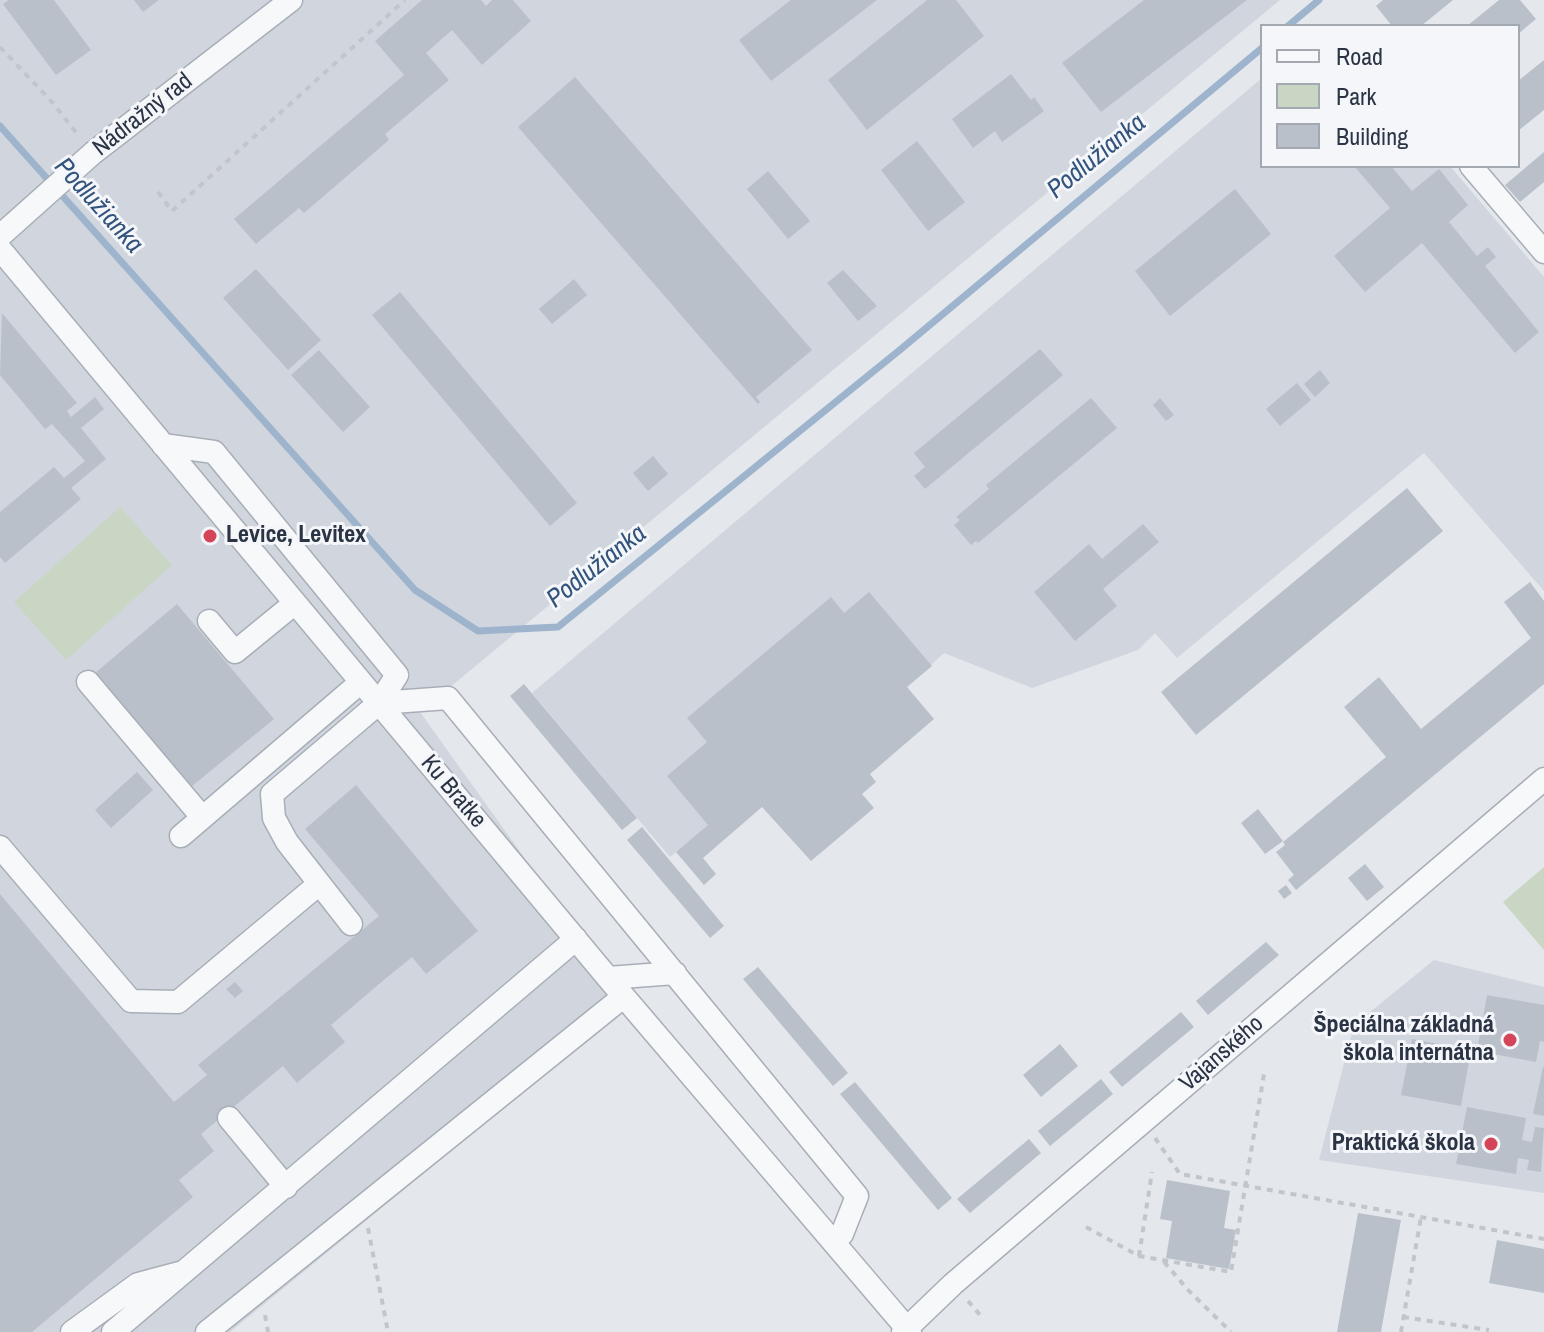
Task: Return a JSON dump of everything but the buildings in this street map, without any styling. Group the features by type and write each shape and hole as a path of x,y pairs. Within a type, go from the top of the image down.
{"street":[{"name":"Nádražný rad","path":"1,236 93,153 291,0"},
{"path":"1473,168 1544,252"},
{"name":"Ku Bratke","path":"1,236 163,445 623,997 907,1331"},
{"path":"163,445 214,452 397,675 379,703 272,794 274,818 287,842 351,924"},
{"path":"209,621 235,652 295,603"},
{"path":"88,682 202,817"},
{"path":"181,836 361,682"},
{"path":"379,703 448,698 857,1196 842,1234 833,1242"},
{"name":"Vajanského","path":"907,1331 953,1284 1544,779"},
{"path":"0,847 131,1001 178,1002 319,884"},
{"path":"113,1332 576,939"},
{"path":"608,978 675,973"},
{"path":"207,1332 623,997"},
{"path":"229,1118 286,1187"},
{"path":"72,1332 138,1284 184,1272"}],"path":[{"path":"158,192 172,211 405,0"},
{"path":"0,47 52,102 93,153"},
{"path":"1086,1227 1139,1256 1231,1272 1264,1074"},
{"path":"1170,1157 1180,1174 1544,1239"},
{"path":"1139,1256 1152,1172"},
{"path":"363,1206 388,1332"},
{"path":"1401,1332 1421,1217"},
{"path":"1163,1260 1231,1332"},
{"path":"961,1293 981,1316"},
{"path":"1403,1317 1489,1330"}],"shaded area":[{"path":"0,0 1280,0 420,712 630,1005 230,1332 0,1332"},
{"path":"1260,80 1260,168 1452,168 1544,277 1544,591 1424,453 1177,658 1155,633 1138,650 1032,688 944,653 907,687 749,792 670,857 532,693"},
{"path":"1434,960 1544,987 1544,1193 1319,1160 1354,1025"}],"green space":[{"path":"120,507 172,565 66,660 14,602"},
{"path":"1544,867 1544,950 1503,902"}],"waterway":[{"name":"Podlužianka","path":"1290,24 1319,0"},
{"name":"Podlužianka","path":"0,126 415,590 478,631 558,627 901,349 1260,50"}],"place":[{"name":"Levice, Levitex","path":"210,536"},
{"name":"Špeciálna základná škola internátna","path":"1510,1040"},
{"name":"Praktická škola","path":"1491,1144"}]}
